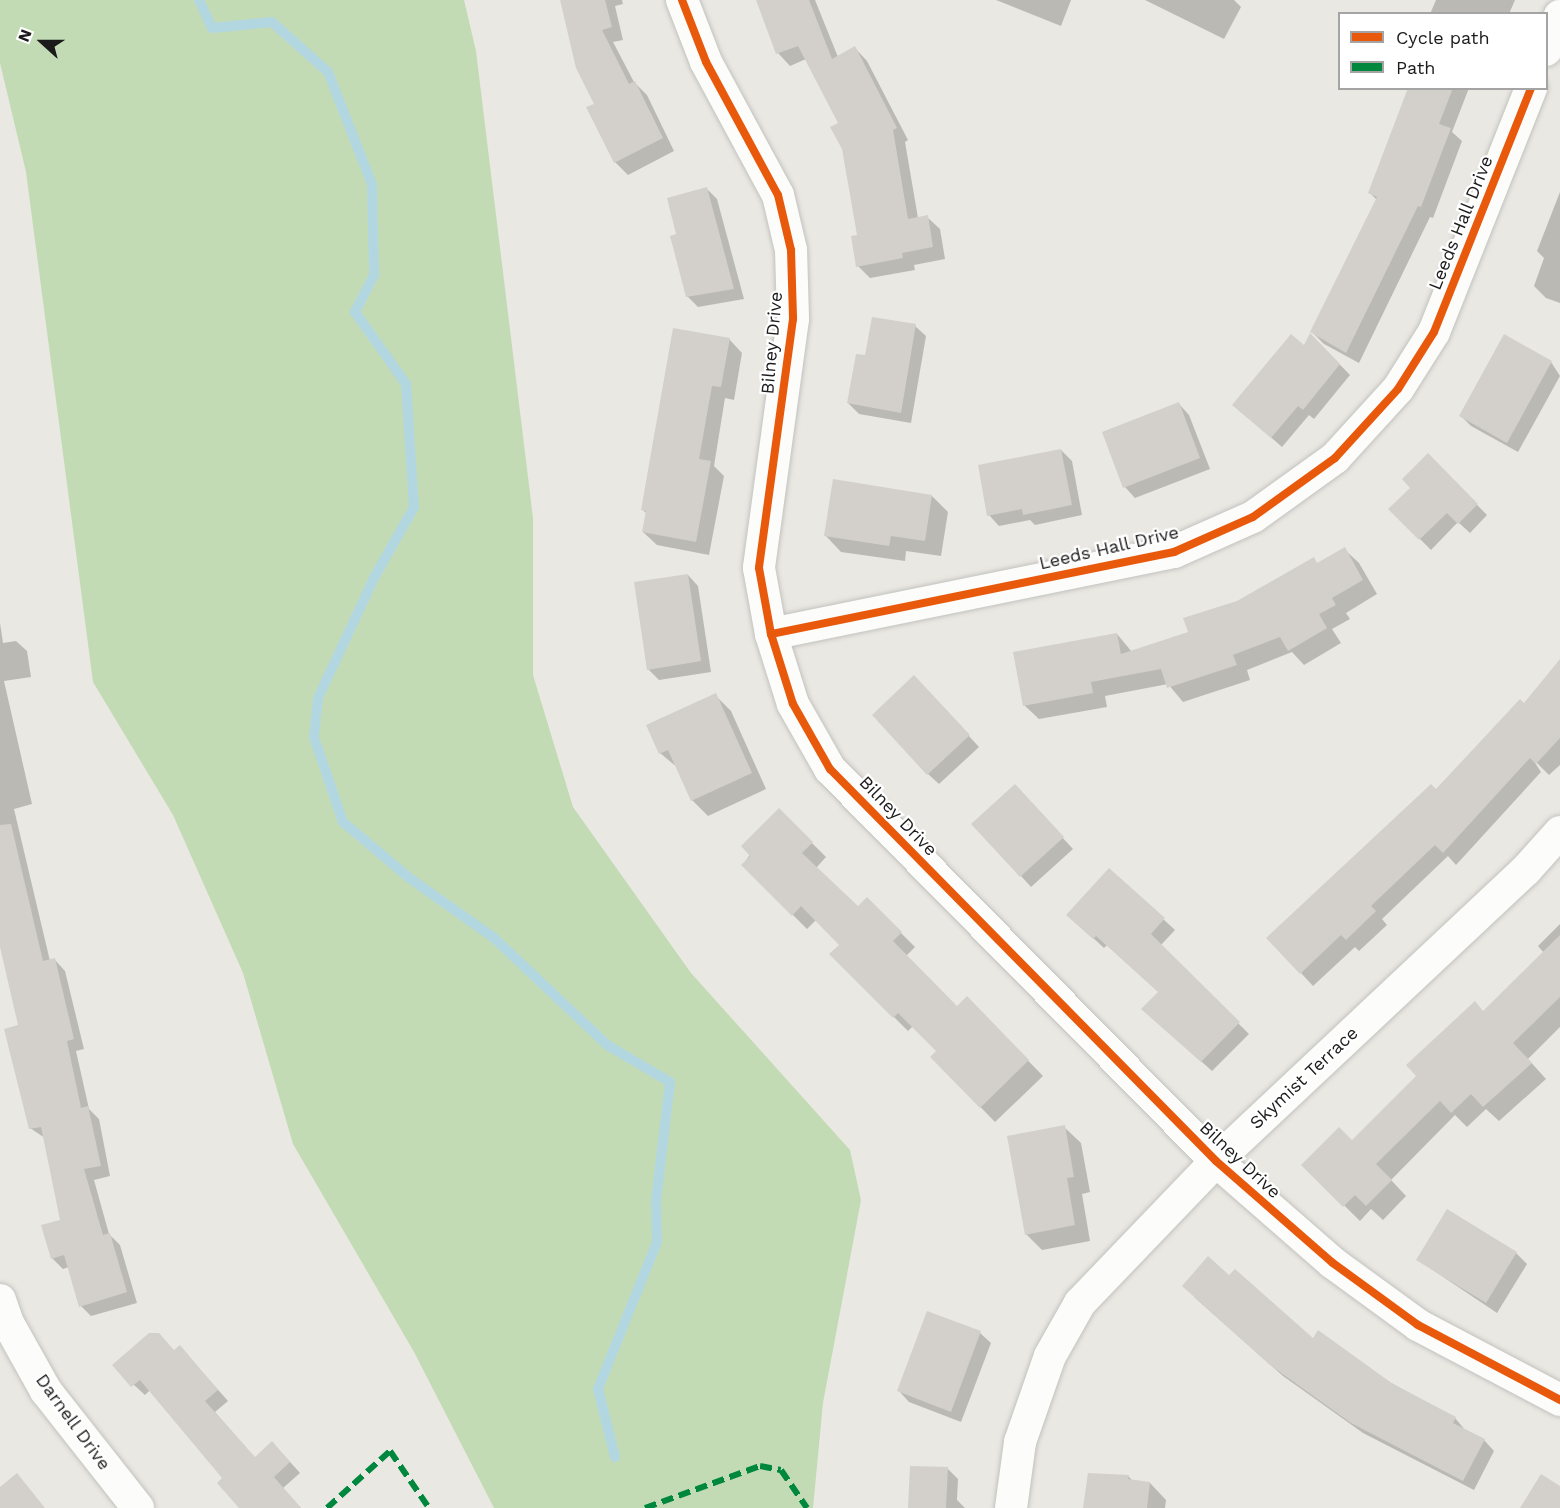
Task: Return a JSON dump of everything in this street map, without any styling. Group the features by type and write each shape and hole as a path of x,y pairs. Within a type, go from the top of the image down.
{"street":[{"name":"Bilney Drive","path":"682,0 706,63 778,195 791,250 793,319 759,568 771,634 793,704 830,768 1215,1161 1333,1263 1418,1325 1560,1401"},
{"path":"1548,45 1560,16"},
{"name":"Leeds Hall Drive","path":"771,634 1174,552 1252,517 1335,458 1398,389 1434,332 1530,90"},
{"name":"Skymist Terrace","path":"1011,1508 1020,1442 1050,1356 1080,1303 1215,1161 1526,870 1560,832"},
{"name":"Darnell Drive","path":"0,1300 8,1323 46,1392 138,1508"}],"green space":[{"path":"0,0 464,0 476,51 533,518 533,675 573,807 691,973 850,1150 861,1200 823,1403 813,1508 494,1508 414,1352 293,1144 243,973 173,815 93,682 26,172 0,63"}],"building":[{"path":"560,0 605,0 612,27 602,30 629,84 635,81 663,138 614,163 586,107 594,104 576,68"},
{"path":"756,0 809,0 832,59 855,46 897,128 893,130 908,219 928,215 933,247 902,253 903,258 856,267 851,236 857,235 842,149 830,127 838,123 798,46 776,54"},
{"path":"1407,90 1452,90 1439,124 1451,128 1421,207 1418,206 1346,353 1310,332 1377,197 1368,193"},
{"path":"707,187 734,289 686,297 670,236 676,234 667,198"},
{"path":"872,317 916,324 901,413 847,403 856,354 865,355"},
{"path":"673,328 730,338 721,387 712,386 699,459 711,461 696,542 642,532 646,511 641,510"},
{"path":"1310,333 1340,364 1303,410 1298,406 1271,438 1232,405 1291,334 1304,345"},
{"path":"1504,334 1552,361 1507,443 1459,416"},
{"path":"1179,402 1200,458 1123,488 1102,432"},
{"path":"1061,449 1072,505 1023,515 1022,509 987,516 978,465"},
{"path":"1428,453 1478,504 1458,524 1447,513 1419,540 1388,509 1410,488 1402,479"},
{"path":"833,479 932,495 925,541 891,536 889,546 824,536"},
{"path":"1345,547 1363,580 1332,598 1336,605 1319,614 1327,628 1288,651 1280,637 1233,655 1237,665 1167,688 1161,669 1091,682 1093,693 1023,706 1013,652 1117,633 1121,654 1188,632 1183,618 1237,601 1314,557 1317,563"},
{"path":"688,574 701,661 647,670 634,582"},
{"path":"1560,659 1560,738 1536,764 1530,758 1443,853 1435,845 1371,906 1376,911 1346,940 1341,935 1300,974 1266,938 1431,784 1436,789 1520,699 1524,703"},
{"path":"914,675 970,735 927,775 872,715"},
{"path":"716,693 752,773 691,801 668,750 659,754 646,725"},
{"path":"1015,784 1064,837 1020,877 971,824"},
{"path":"779,808 813,842 802,853 858,906 867,897 902,932 893,941 957,1006 967,996 1029,1060 980,1108 930,1057 936,1051 898,1013 893,1018 829,954 839,945 801,906 792,916 741,865 750,856 741,846"},
{"path":"11,824 43,961 55,958 74,1039 67,1041 81,1108 88,1106 101,1166 84,1169 103,1235 110,1233 127,1292 79,1307 64,1255 51,1259 41,1225 60,1220 41,1127 29,1129 4,1029 18,1025 0,947 0,825"},
{"path":"1109,868 1165,918 1151,934 1240,1022 1201,1062 1141,1009 1158,992 1096,936 1093,939 1066,915"},
{"path":"1560,935 1560,997 1513,1043 1532,1063 1483,1107 1471,1094 1451,1113 1440,1101 1376,1164 1392,1180 1366,1206 1355,1195 1343,1207 1301,1165 1339,1127 1352,1140 1416,1076 1406,1065 1475,1001 1483,1011"},
{"path":"1065,1125 1074,1177 1067,1178 1075,1225 1025,1235 1007,1136"},
{"path":"1447,1209 1517,1252 1486,1303 1416,1260"},
{"path":"1208,1256 1229,1275 1235,1269 1313,1338 1318,1330 1393,1384 1456,1417 1453,1423 1485,1439 1463,1481 1351,1423 1270,1365 1182,1286"},
{"path":"927,1311 981,1331 951,1412 897,1391"},
{"path":"149,1333 159,1333 174,1350 180,1345 218,1390 205,1401 255,1457 272,1441 290,1462 274,1477 301,1508 239,1508 217,1483 222,1478 140,1380 131,1387 112,1365"},
{"path":"910,1466 948,1467 946,1508 908,1508"},
{"path":"17,1473 45,1508 0,1508 0,1487"},
{"path":"1088,1473 1129,1475 1128,1479 1150,1482 1147,1508 1083,1508"},
{"path":"1541,1474 1560,1486 1560,1508 1520,1508"}],"waterway":[{"path":"199,0 212,28 272,22 328,72 372,184 374,275 355,312 406,384 414,507 374,578 318,698 314,737 343,822 408,877 494,938 607,1045 670,1082 656,1202 657,1242 598,1389 615,1457"}],"marked path":[{"path":"327,1508 390,1451 429,1508"},
{"path":"645,1508 760,1466 781,1470 807,1508"}],"cycle path":[{"path":"682,0 706,62 778,195 791,250 793,319 759,568 771,634 793,704 830,769 1216,1161 1333,1263 1418,1325 1560,1400"},
{"path":"771,634 1174,552 1253,517 1335,458 1398,389 1434,332 1530,90"}]}
